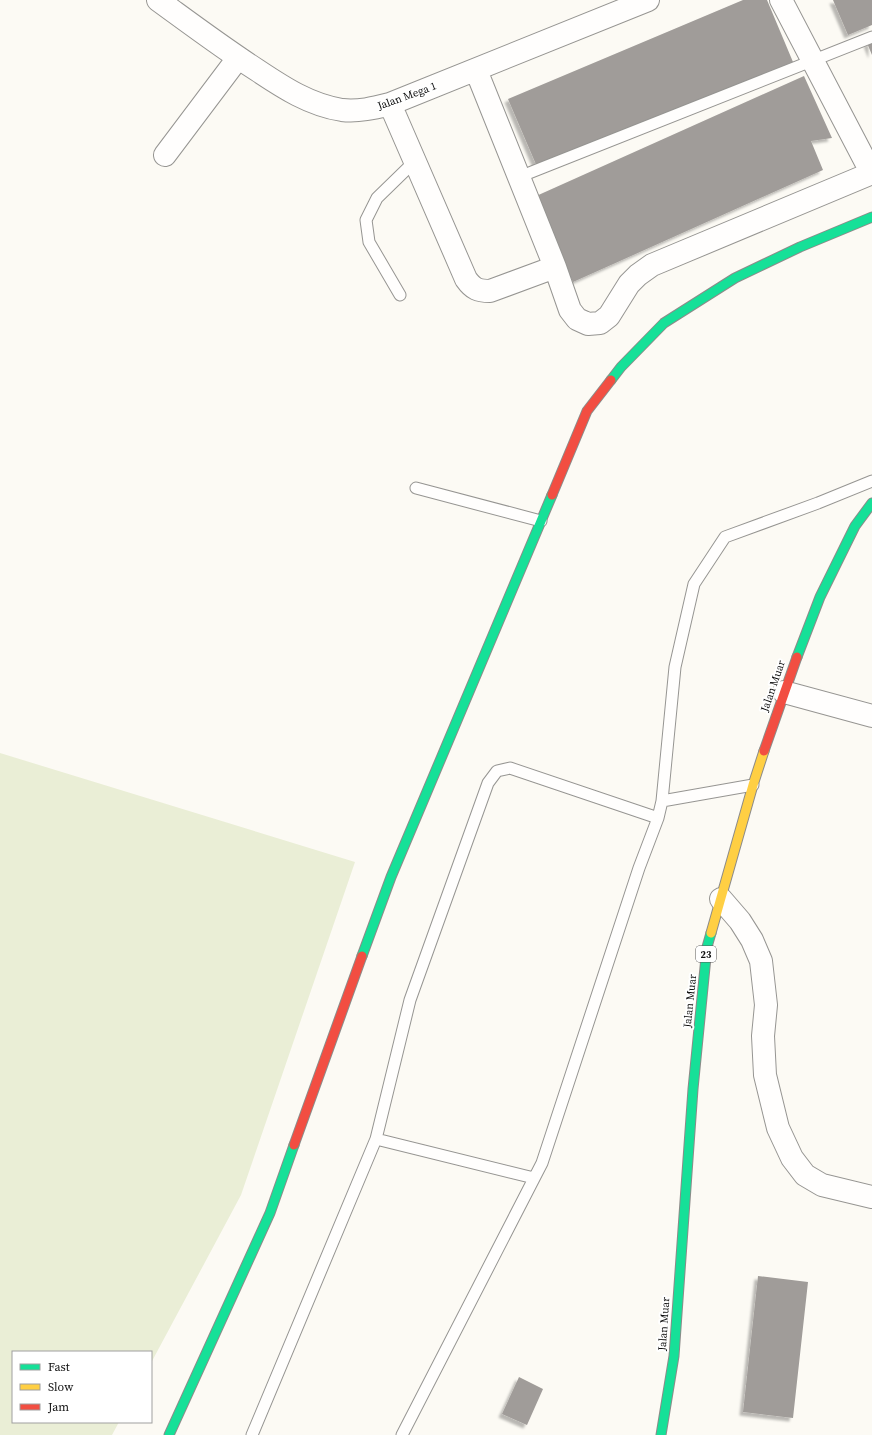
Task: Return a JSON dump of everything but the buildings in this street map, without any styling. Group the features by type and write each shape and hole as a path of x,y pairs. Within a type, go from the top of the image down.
{"street":[{"name":"Jalan Mega 1","path":"158,0 238,58 293,94 317,104 343,110 369,110 390,104 476,70 634,2"},
{"path":"476,70 555,267 570,310 577,320 588,324 600,323 609,316 634,280 652,265 872,173 781,0"},
{"path":"165,155 238,58"},
{"path":"390,104 466,279 471,287 480,291 490,291 555,267"},
{"path":"168,1435 270,1213 391,877 587,411 621,367 664,323 735,278 800,247 872,217"},
{"name":"Jalan Muar","path":"661,1435 674,1356 693,1090 707,947 753,785 791,671 820,597 855,526 872,503"},
{"path":"784,692 872,716"},
{"path":"721,899 744,927 752,940 761,961 766,1005 763,1036 765,1074 778,1128 792,1158 805,1175 822,1185 872,1197"}],"lane":[{"path":"519,177 872,37"},
{"path":"400,295 369,242 366,220 377,198 415,161"},
{"path":"402,1435 542,1163 639,868 658,818 662,801 675,667 694,584 725,537 818,503 872,481"},
{"path":"416,488 541,521"},
{"path":"252,1435 376,1139 410,1000 488,783 497,771 510,768 658,818"},
{"path":"662,801 753,785"},
{"path":"376,1139 534,1178"}],"green space":[{"path":"0,753 355,862 241,1195 152,1361 152,1351 12,1351 12,1423 118,1423 112,1435 0,1435"}],"traffic: fast":[{"path":"611,380 621,367 664,323 735,278 800,247 872,217"},
{"path":"362,956 391,877 552,495"},
{"path":"797,657 820,597 855,526 872,503"},
{"path":"661,1435 674,1356 693,1089 707,947 711,933"},
{"path":"169,1435 270,1213 294,1145"}],"traffic: slow":[{"path":"711,933 764,751"}],"traffic: jam":[{"path":"552,495 587,411 611,380"},
{"path":"764,751 797,657"},
{"path":"294,1145 362,956"}]}
